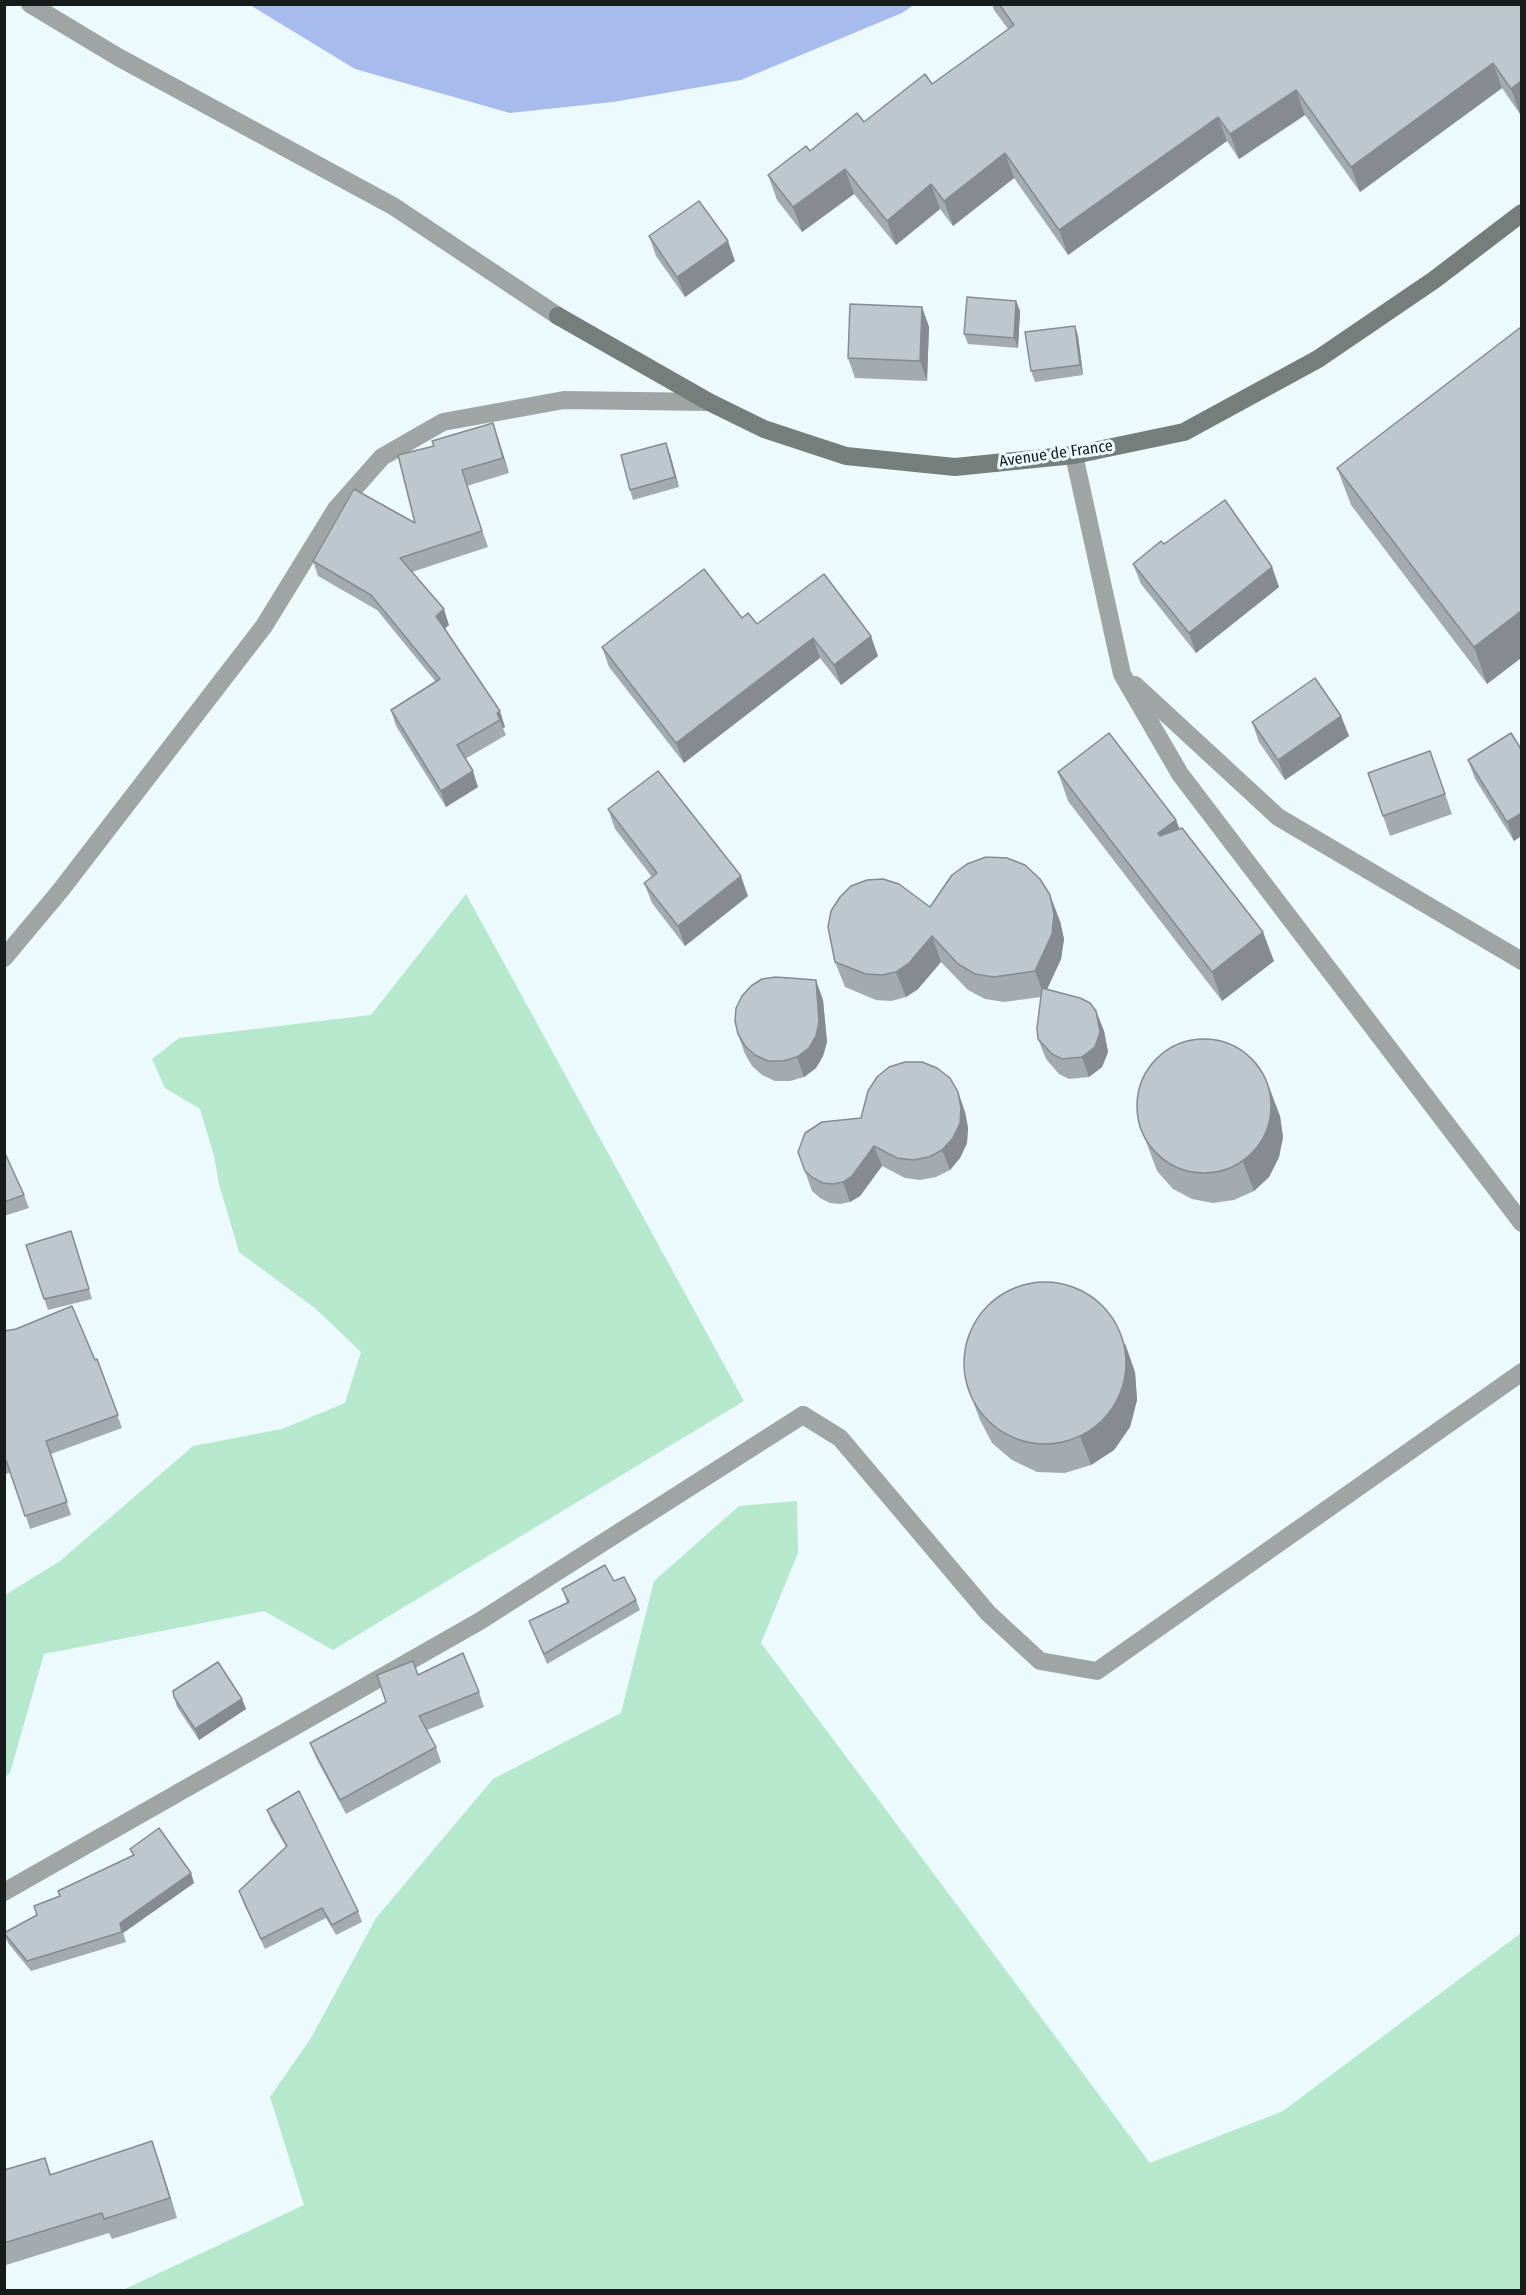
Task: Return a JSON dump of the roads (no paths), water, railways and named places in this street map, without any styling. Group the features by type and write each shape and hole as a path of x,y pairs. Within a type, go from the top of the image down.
{"street":[{"name":"Avenue de France","path":"30,4 118,57 393,206 558,316 709,402 764,429 846,456 955,467 1074,455 1184,432 1308,365 1434,280 1521,213"},
{"path":"4,958 60,891 264,626 336,509 381,457 443,422 564,400 709,402"},
{"path":"1074,455 1122,674 1180,774 1521,1223"},
{"path":"1122,674 1278,817 1521,961"},
{"path":"4,1892 480,1621 803,1415 840,1438 988,1613 1040,1661 1097,1671 1521,1372"}],"water":[{"path":"250,5 914,5 902,13 741,80 613,102 510,113 355,69"}]}
